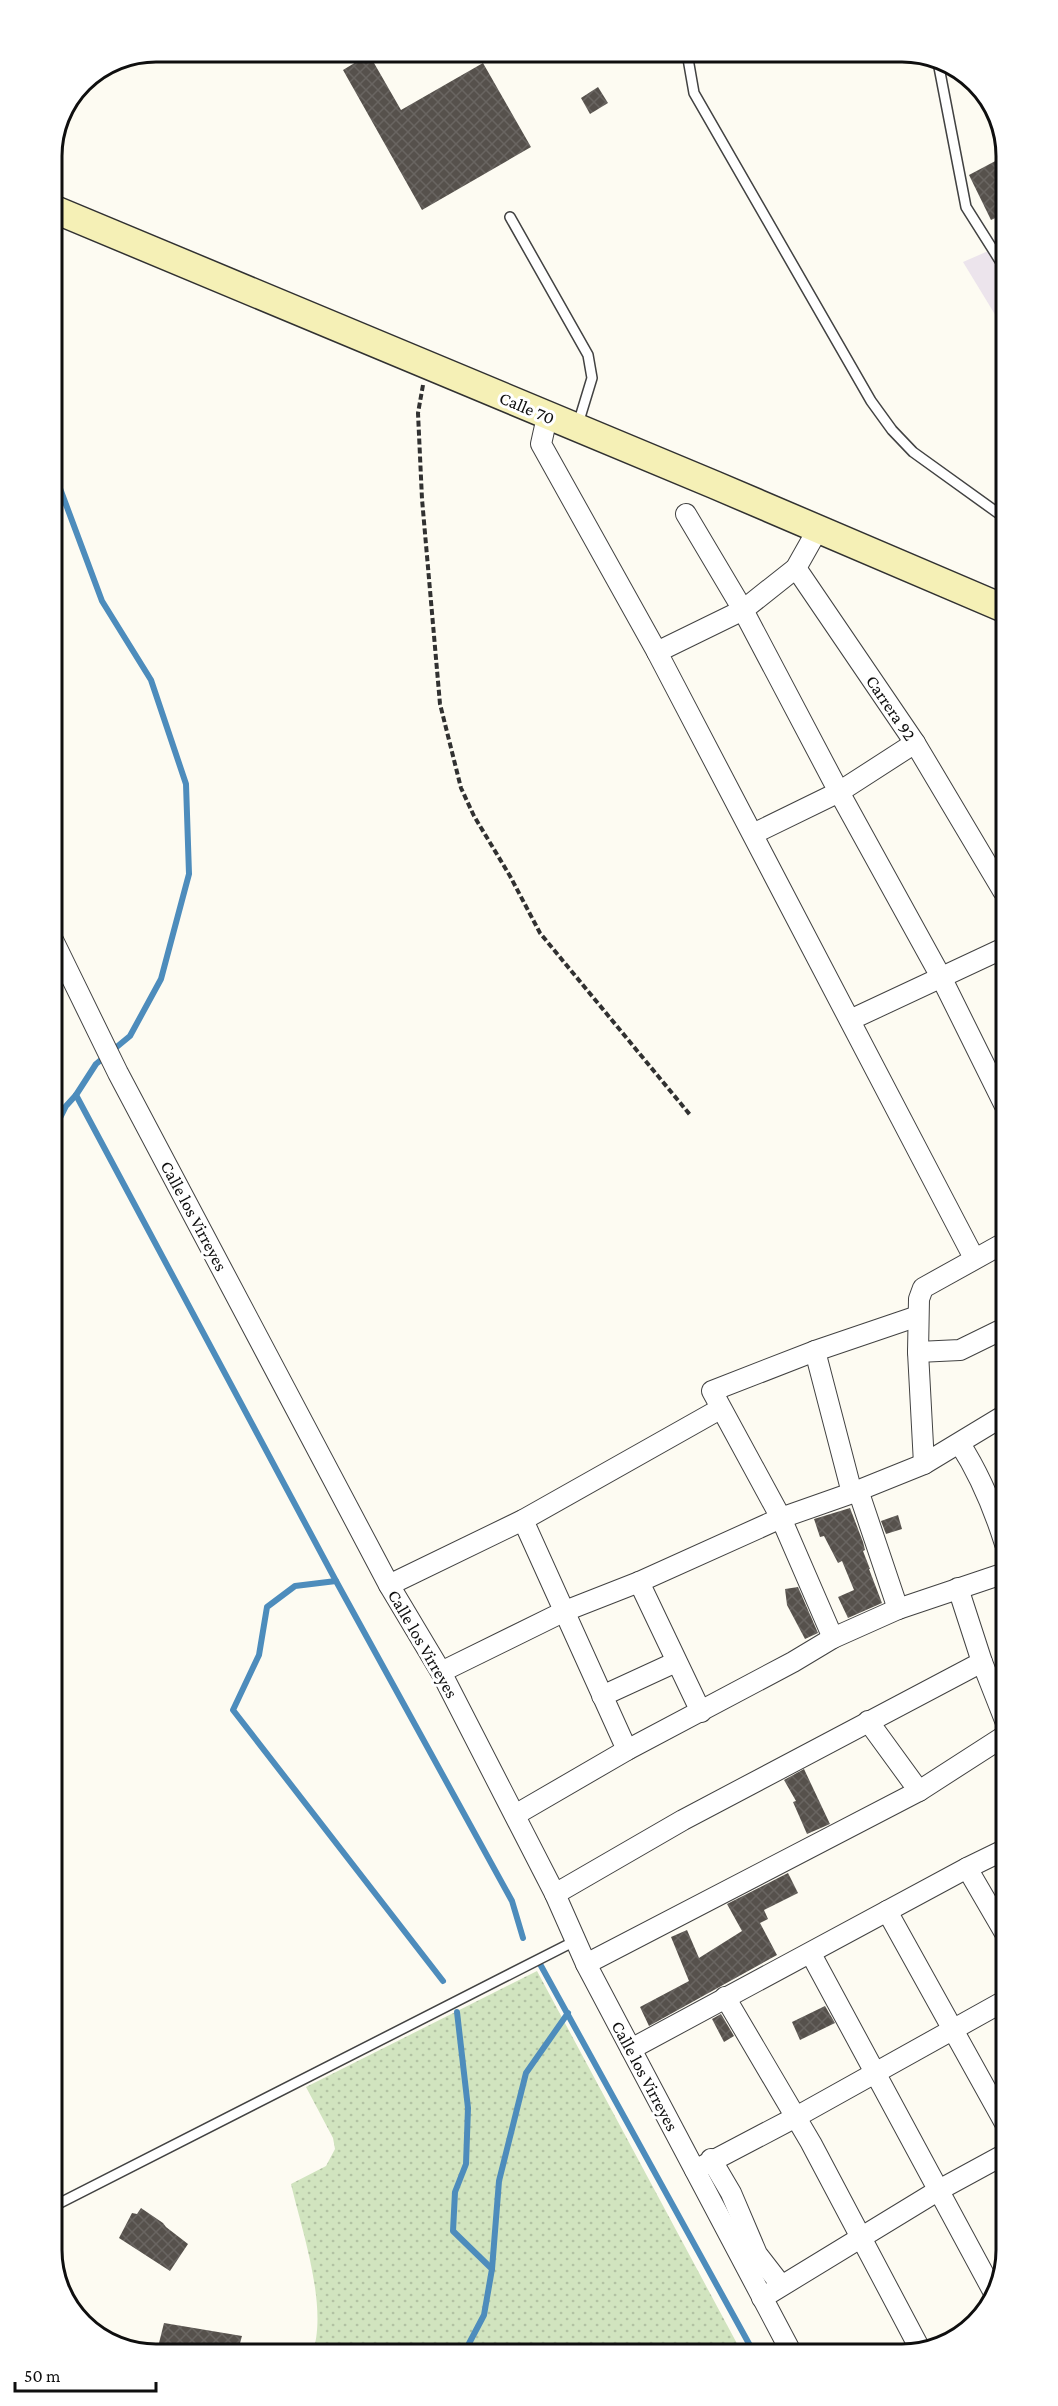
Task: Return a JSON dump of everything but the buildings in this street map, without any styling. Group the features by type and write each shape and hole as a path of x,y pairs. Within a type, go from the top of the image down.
{"street":[{"name":"Calle 70","path":"62,213 996,605"},
{"path":"547,417 541,444 657,652 974,1258"},
{"path":"686,514 743,610 839,792 941,977 996,1088"},
{"path":"657,652 743,610 796,568 818,530"},
{"name":"Carrera 92","path":"796,568 915,743 996,879"},
{"path":"753,834 839,792 915,743"},
{"path":"850,1020 996,952"},
{"name":"Calle los Virreyes","path":"62,958 118,1073 389,1585 441,1672 555,1894 586,1964 631,2049 703,2164 733,2220 762,2298 787,2344"},
{"path":"924,1464 918,1352 919,1299 922,1288 996,1247"},
{"path":"833,1638 782,1518 712,1391 814,1351 918,1316"},
{"path":"918,1352 960,1350 996,1332"},
{"path":"814,1351 855,1492 898,1609"},
{"path":"389,1585 523,1520 720,1409"},
{"path":"441,1672 565,1611 639,1582 782,1518 924,1464 996,1421"},
{"path":"960,1443 996,1502"},
{"path":"523,1520 627,1750"},
{"path":"514,1815 627,1750 701,1712 833,1638 898,1609 996,1576"},
{"path":"639,1582 701,1712"},
{"path":"958,1588 996,1698"},
{"path":"602,1696 676,1662"},
{"path":"555,1894 683,1820 982,1662"},
{"path":"868,1721 919,1791"},
{"path":"586,1964 919,1791 996,1741"},
{"path":"631,2049 967,1868 996,1855"},
{"path":"967,1868 996,1918"},
{"path":"887,1911 996,2107"},
{"path":"811,1954 990,2285"},
{"path":"725,1997 796,2117 917,2343"},
{"path":"703,2164 796,2117 996,2005"},
{"path":"762,2298 861,2236 996,2159"},
{"path":"733,2220 781,2285"}],"lane":[{"path":"689,62 694,93 871,400 892,430 913,452 996,512"},
{"path":"939,69 966,207 996,255"},
{"path":"510,217 588,355 592,378 588,398 576,429"},
{"path":"62,2202 575,1941"}],"path":[{"path":"426,366 418,413 429,580 440,705 461,788 474,816 540,933 691,1116"}],"shaded area":[{"path":"996,248 996,316 963,262"}],"green space":[{"path":"537,1971 737,2344 314,2344 316,2293 291,2184 326,2166 335,2149 333,2138 306,2087"}],"waterway":[{"path":"62,494 102,601 151,680 186,784 189,874 161,979 130,1036 96,1064 62,1114"},
{"path":"76,1095 336,1581 512,1901 523,1938"},
{"path":"336,1581 295,1586 267,1607 259,1655 233,1710 443,1981"},
{"path":"540,1964 749,2344"},
{"path":"457,2012 468,2108 466,2164 455,2192 453,2231 492,2269 484,2315 469,2344"},
{"path":"492,2269 499,2181 526,2073 568,2013"}]}
